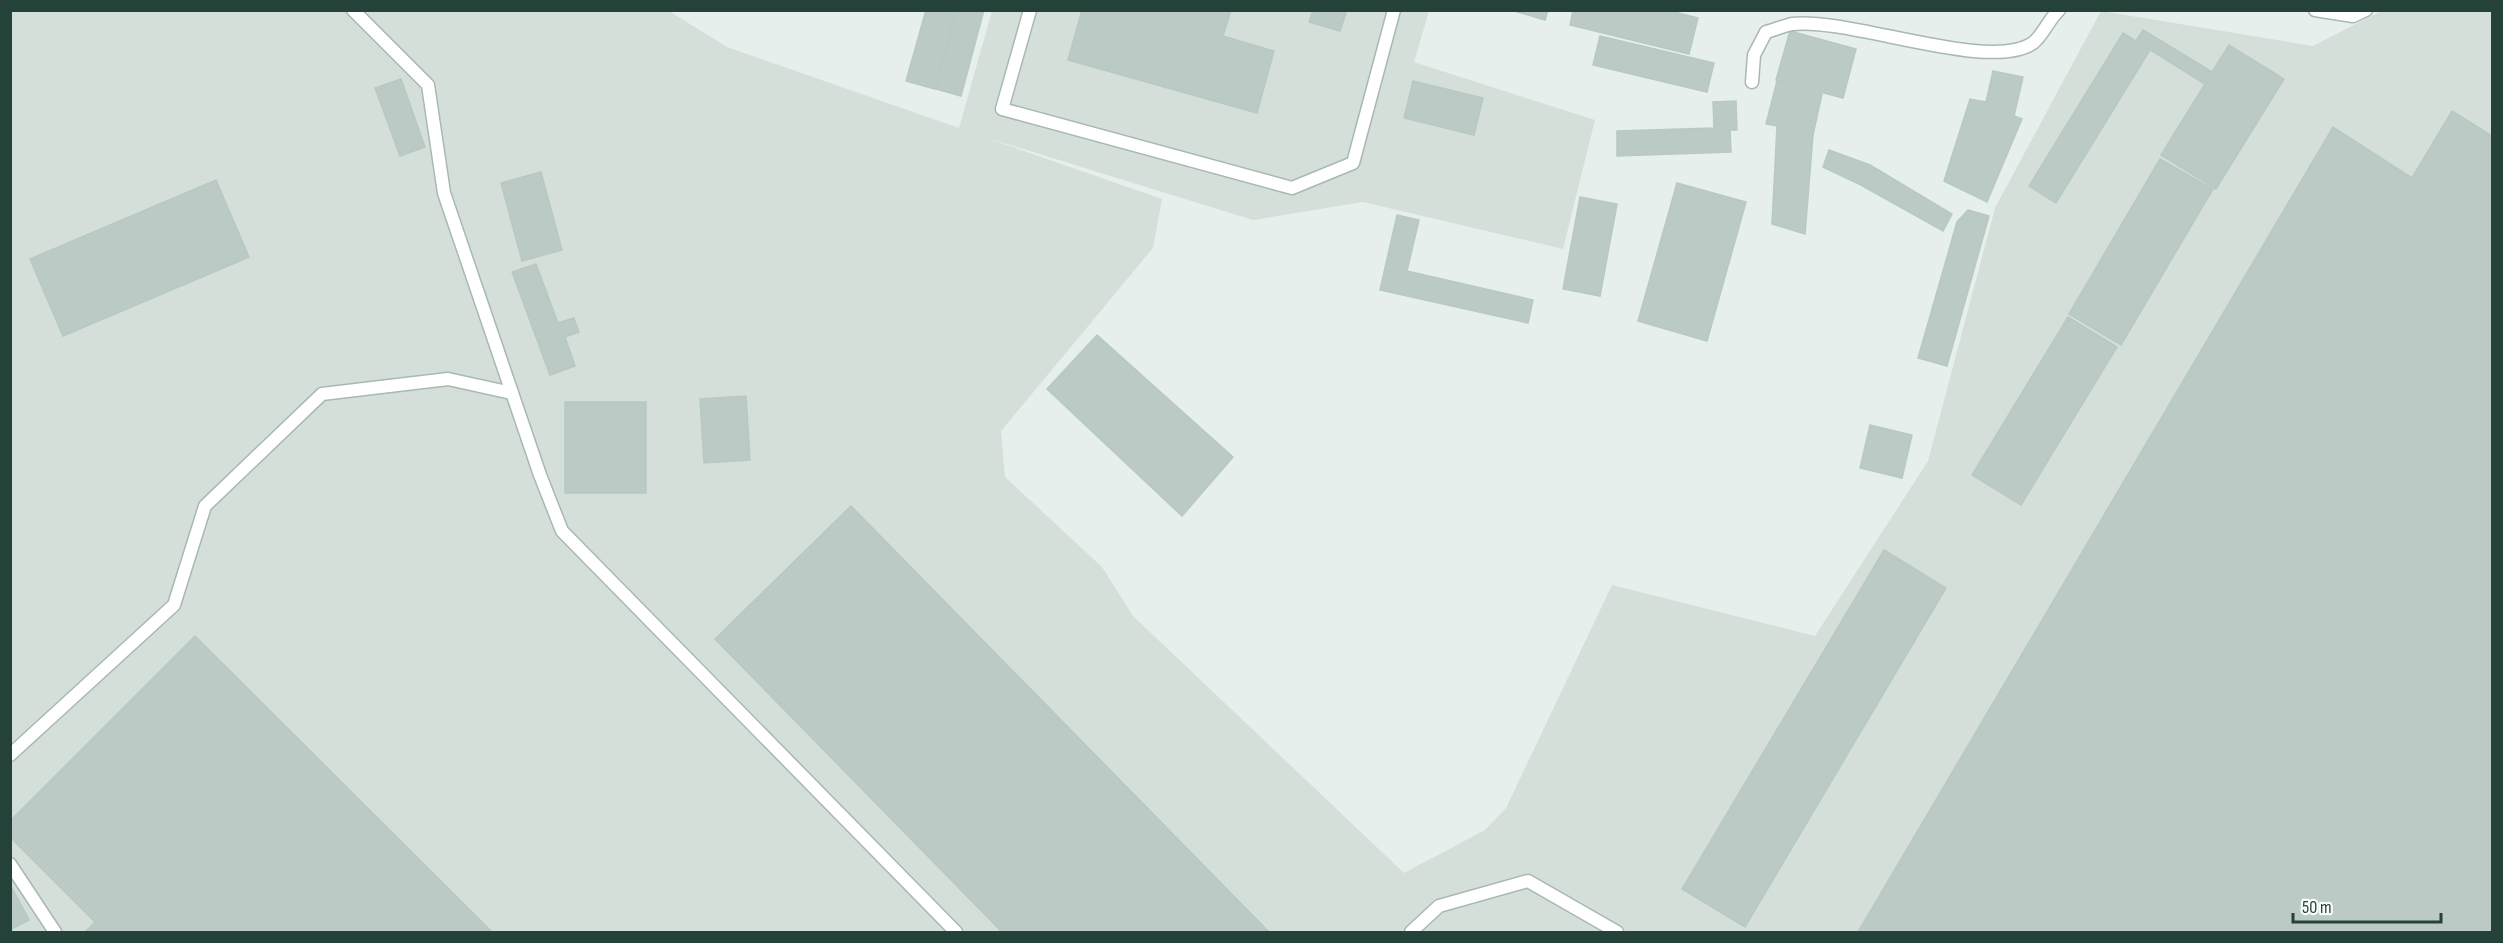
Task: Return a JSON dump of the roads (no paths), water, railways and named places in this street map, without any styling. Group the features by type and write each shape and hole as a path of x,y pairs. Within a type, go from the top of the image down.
{"lane":[{"path":"352,10 428,85 444,193 562,531 956,933"},
{"path":"1030,10 1002,109 1292,188 1353,163 1394,10"},
{"path":"1752,82 1754,55 1766,32 1793,24 1859,31 1977,51 2006,52 2033,42 2059,10"},
{"path":"2315,10 2353,16 2366,10"},
{"path":"10,755 174,605 205,506 322,394 448,379 512,393"},
{"path":"10,864 56,933"},
{"path":"1411,933 1439,906 1528,881 1617,933"}]}
